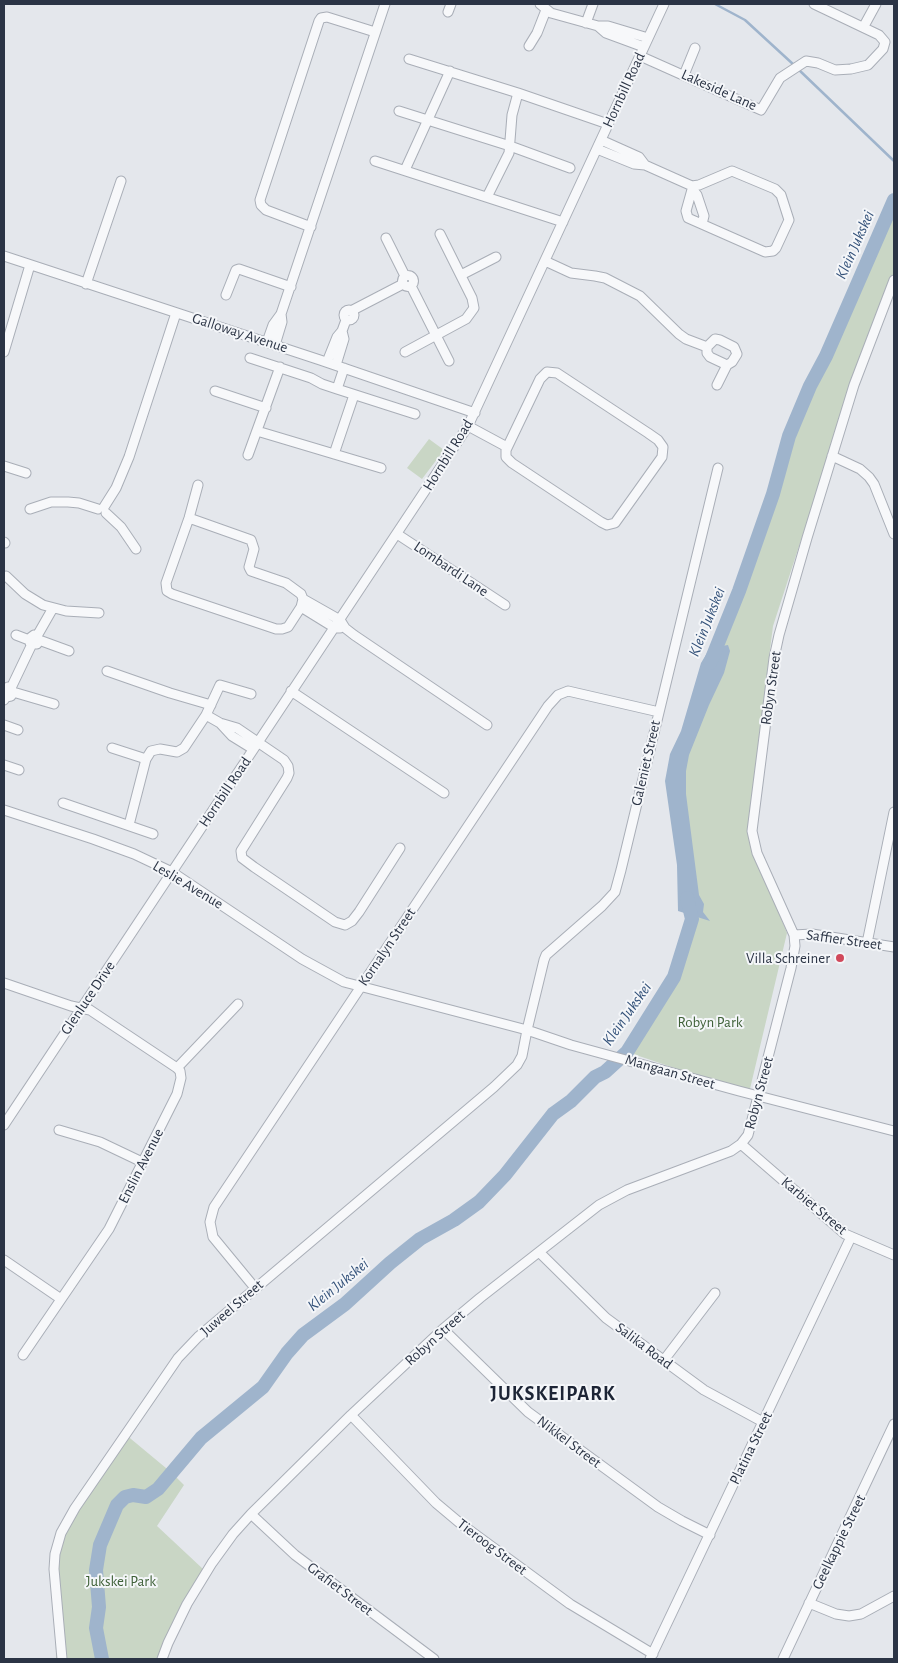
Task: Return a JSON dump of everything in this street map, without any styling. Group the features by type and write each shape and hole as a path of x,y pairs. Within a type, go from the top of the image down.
{"street":[{"path":"271,344 273,325 281,314 291,287 385,4"},
{"path":"586,23 592,4"},
{"name":"Hornbill Road","path":"172,872 291,691 340,625 468,426 664,4"},
{"path":"814,4 864,26 876,4"},
{"path":"529,46 537,33 543,7 586,23 608,26 648,38"},
{"path":"311,227 266,210 261,205 260,200 300,76 321,18 327,17 375,32"},
{"name":"Lakeside Lane","path":"598,26 606,33 684,75 760,110 778,81 785,74 806,61 818,62 835,70 864,66 871,63 881,53 885,42 879,35 864,26"},
{"path":"684,75 696,48"},
{"path":"409,59 518,93 608,124"},
{"path":"405,170 450,71"},
{"path":"487,197 506,160 510,146 512,115 518,93"},
{"path":"399,111 510,146 570,168"},
{"path":"599,145 634,164 645,165 693,188 704,216 702,224"},
{"path":"375,161 563,222"},
{"path":"728,172 736,172 778,192 781,195 789,220 776,248 769,252 702,224 688,218 686,213 693,188 728,172"},
{"path":"86,284 122,181"},
{"path":"405,352 466,319 473,310 472,298 440,234"},
{"path":"386,238 406,282 449,361"},
{"name":"Galloway Avenue","path":"4,256 475,413"},
{"path":"461,275 496,257"},
{"path":"545,261 571,273 605,278 632,291 647,302 679,334 686,339 707,347"},
{"path":"4,352 30,265"},
{"path":"226,295 236,270 291,287"},
{"name":"Robyn Street","path":"162,1659 180,1617 228,1540 251,1514 351,1415 443,1329 592,1210 627,1190 731,1151 742,1144 748,1135 795,946 794,935 757,853 752,827 772,672 779,635 854,385 894,280"},
{"path":"336,390 337,337 349,316 406,282"},
{"path":"103,509 116,488 129,457 176,313"},
{"path":"717,385 727,365 732,362 737,354 734,348 715,339 707,347 707,353 710,357 727,365"},
{"path":"250,358 311,378 336,390 415,414"},
{"path":"248,455 280,367"},
{"path":"553,372 648,432 662,444 664,450 662,457 617,521 607,525 512,463 506,457 507,447 540,378 545,373 553,372"},
{"path":"215,392 266,408"},
{"path":"334,454 354,395"},
{"path":"468,426 507,447"},
{"path":"257,431 381,468"},
{"path":"832,456 860,469 869,477 874,484 894,534"},
{"path":"4,466 26,473"},
{"name":"Galeniet Street","path":"526,1030 546,955 602,906 614,892 620,875 718,468"},
{"path":"189,518 251,540 254,550 249,567 251,571 290,586 301,594 302,603 288,626 276,629 169,593 166,583 189,518 198,485"},
{"path":"30,509 51,502 79,503 103,509 121,527 136,549"},
{"name":"Lombardi Lane","path":"398,534 505,605"},
{"path":"6,576 25,594 53,608 72,612 99,613"},
{"path":"302,603 340,625 487,725"},
{"path":"53,608 34,640 7,694 54,704"},
{"path":"16,635 69,650"},
{"path":"107,671 170,693 212,705"},
{"path":"128,826 146,759 151,751 155,749 172,752 181,751 212,705 220,685 251,694"},
{"path":"291,691 444,793"},
{"name":"Kornalyn Street","path":"255,1288 215,1239 210,1225 212,1212 548,706 558,695 564,692 571,692 659,712"},
{"path":"206,715 220,723 237,728 256,745 284,760 288,766 289,773 242,847 242,858 254,868 335,922 345,924 352,921 359,912 400,848"},
{"path":"4,725 18,730"},
{"path":"112,748 146,759"},
{"path":"4,765 19,770"},
{"path":"63,803 154,834"},
{"name":"Leslie Avenue","path":"4,810 134,854 172,872 302,959 337,979 360,988"},
{"path":"867,943 894,812"},
{"name":"Glenluce Drive","path":"4,1125 172,872"},
{"name":"Saffier Street","path":"794,935 812,934 894,947"},
{"path":"4,983 71,1006 90,1010 177,1068 238,1004"},
{"name":"Mangaan Street","path":"360,988 526,1030 571,1045 894,1131"},
{"name":"Juweel Street","path":"62,1659 54,1569 57,1546 66,1521 178,1358 198,1337 255,1288 509,1074 520,1062 526,1030"},
{"name":"Enslin Avenue","path":"23,1355 109,1229 180,1088 181,1074 177,1068"},
{"path":"59,1130 100,1142 142,1162"},
{"name":"Karbiet Street","path":"742,1144 821,1214 851,1237 894,1254"},
{"name":"Platina Street","path":"652,1657 851,1237"},
{"name":"Salika Road","path":"539,1252 601,1314 710,1394 763,1422"},
{"path":"4,1260 61,1299"},
{"path":"664,1360 715,1293"},
{"name":"Nikkel Street","path":"443,1329 528,1412 658,1507 710,1535"},
{"name":"Tieroog Street","path":"351,1415 436,1503 461,1524 570,1604 652,1657"},
{"name":"Geelkappie Street","path":"783,1659 894,1424"},
{"name":"Grafiet Street","path":"251,1514 295,1555 434,1659"},
{"path":"810,1603 836,1614 849,1616 861,1614 894,1596"}],"green space":[{"name":"Robyn Park","path":"894,200 894,276 832,445 773,626 747,833 787,933 749,1093 627,1052 674,977 692,919 686,894 674,777 714,656 773,494 789,436"},
{"path":"429,439 444,450 422,479 407,468"},
{"name":"Jukskei Park","path":"125,1434 184,1485 157,1526 203,1569 178,1611 160,1659 56,1659 55,1586 65,1524"}],"water":[{"path":"728,645 730,651 724,673 689,755 686,771 686,794 699,895 704,904 703,912 710,921 678,911 677,865 665,781 670,754 681,731 701,663 710,648"}],"waterway":[{"path":"715,4 745,20 794,65"},
{"path":"798,69 894,161"},
{"name":"Klein Jukskei","path":"710,663 739,591 773,494 789,436 894,200"},
{"name":"Klein Jukskei","path":"102,1659 96,1628 99,1607 96,1570 100,1545 117,1505 125,1497 133,1495 146,1497 158,1489 201,1438 263,1387 287,1353 303,1335 345,1304 390,1263 420,1239 454,1220 479,1202 505,1175 553,1114 571,1101 595,1077 605,1072 627,1052 674,977 692,919 687,898"}],"place":[{"name":"Villa Schreiner","path":"840,958"}],"district":[{"name":"JUKSKEIPARK","path":"553,1394"}]}
